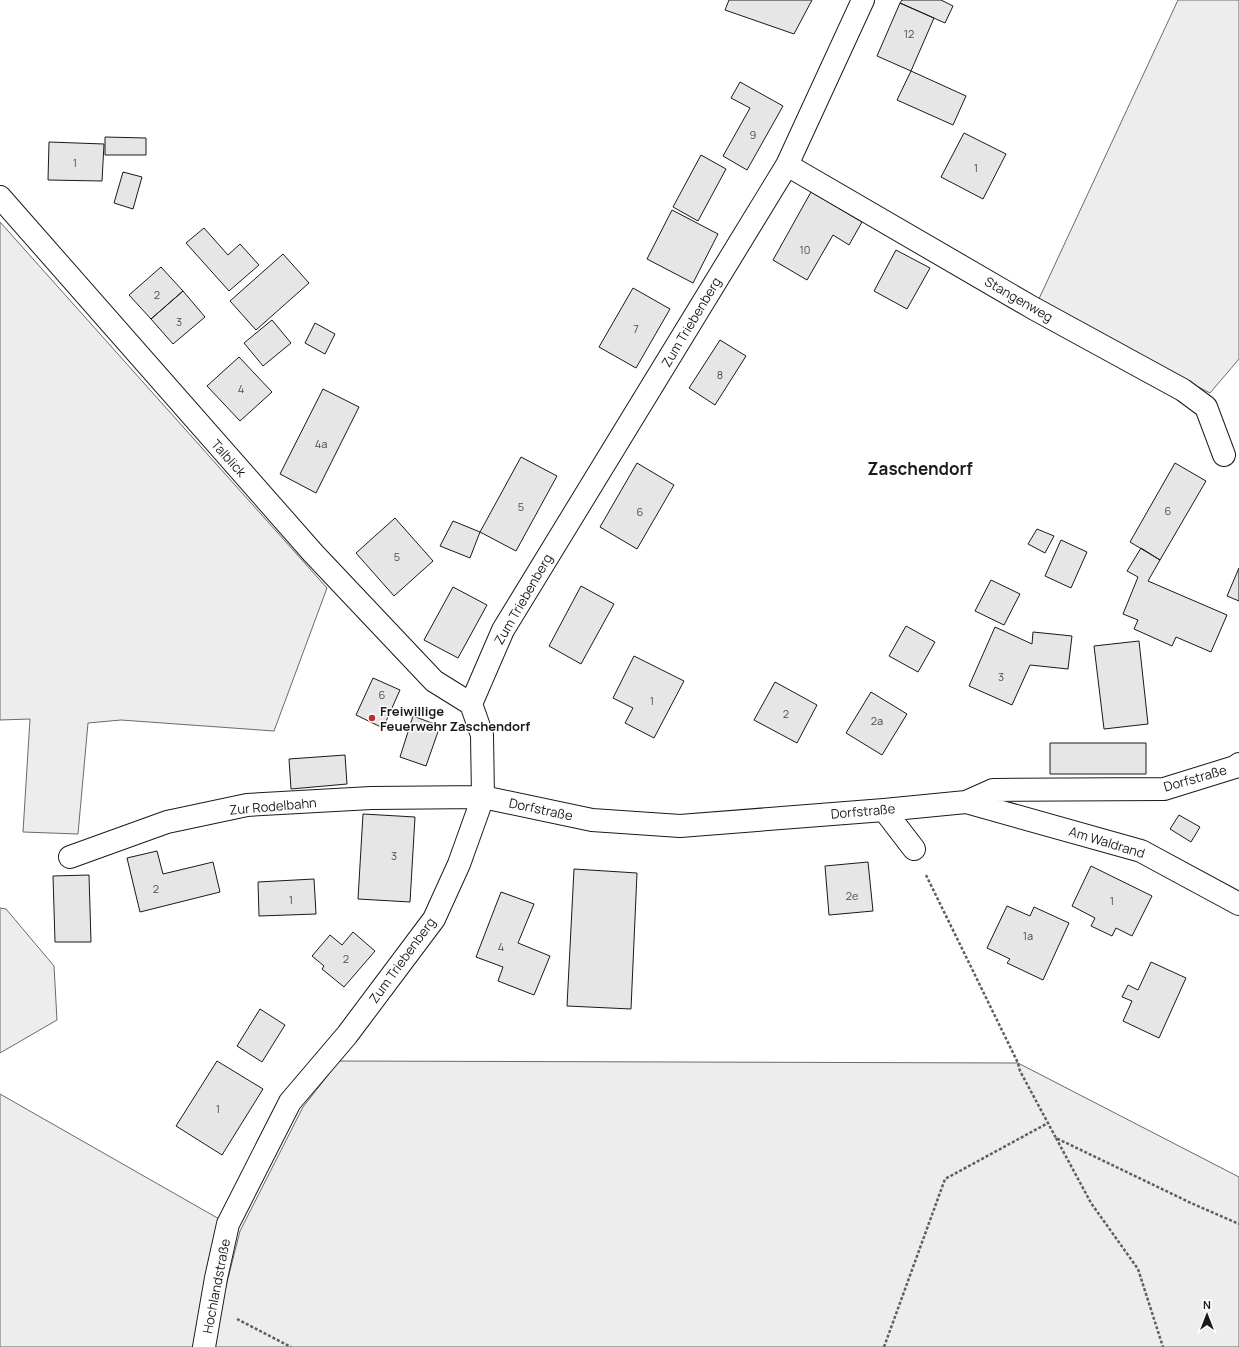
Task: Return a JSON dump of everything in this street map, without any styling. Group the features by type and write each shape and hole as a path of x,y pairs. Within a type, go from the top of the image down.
{"street":[{"name":"Zum Triebenberg","path":"228,1224 290,1102 347,1035 434,919 459,864 483,797 482,735 471,704 502,630 787,165 863,0"},
{"name":"Stangenweg","path":"787,165 1033,308 1183,390 1206,407 1224,455"},
{"name":"Talblick","path":"0,197 313,553 434,681 471,704"},
{"name":"Dorfstraße","path":"483,797 592,820 680,826 966,802 993,790 1164,789 1235,767 1239,764"},
{"name":"Zur Rodelbahn","path":"70,857 168,822 247,806 371,798 483,797"},
{"name":"Am Waldrand","path":"966,802 1141,850 1239,904"},
{"path":"884,810 914,849"},
{"name":"Hochlandstraße","path":"204,1347 228,1224"}],"path":[{"path":"914,849 1018,1063 1020,1071 1091,1203 1138,1269 1163,1347"},
{"path":"884,1347 945,1179 1048,1122"},
{"path":"1056,1138 1191,1203 1239,1224"},
{"path":"212,1302 246,1324 291,1347"}],"shaded area":[{"path":"1178,0 1239,0 1239,359 1210,393 1037,303"},
{"path":"0,222 327,588 274,731 121,720 88,723 78,834 23,832 30,719 0,720"},
{"path":"0,908 6,909 54,966 57,1020 0,1053"},
{"path":"339,1061 1018,1063 1239,1177 1239,1347 215,1347 224,1294 240,1231 303,1107"},
{"path":"0,1094 228,1224 204,1347 0,1347"}],"building":[{"path":"729,0 812,0 794,34 725,10"},
{"path":"902,0 941,0 953,6 945,23 900,3"},
{"path":"900,3 934,18 911,71 877,56"},
{"path":"911,71 966,96 953,125 897,100"},
{"path":"740,82 783,106 747,170 723,156 750,108 731,98"},
{"path":"964,133 1006,154 983,199 941,177"},
{"path":"105,137 146,138 146,155 105,155"},
{"path":"49,142 104,144 102,181 48,180"},
{"path":"701,155 726,169 698,221 673,207"},
{"path":"123,172 142,177 133,209 114,203"},
{"path":"811,192 862,222 849,245 833,235 807,280 773,260"},
{"path":"672,210 718,234 693,283 647,259"},
{"path":"204,228 228,255 240,244 259,265 229,291 186,243"},
{"path":"896,250 930,268 907,309 874,291"},
{"path":"283,254 309,283 256,330 230,301"},
{"path":"161,267 183,291 151,319 129,295"},
{"path":"633,288 670,309 636,368 599,347"},
{"path":"183,291 205,317 173,344 151,319"},
{"path":"272,320 291,343 263,366 244,343"},
{"path":"315,323 335,334 325,354 305,343"},
{"path":"720,340 746,356 715,405 689,388"},
{"path":"239,357 272,392 240,421 207,386"},
{"path":"323,389 359,407 316,493 280,474"},
{"path":"521,457 557,476 516,551 480,532"},
{"path":"637,463 674,485 637,549 600,527"},
{"path":"1175,463 1206,481 1160,560 1130,542"},
{"path":"395,518 433,561 394,596 356,553"},
{"path":"453,521 480,532 470,558 440,546"},
{"path":"1037,529 1054,536 1045,553 1028,544"},
{"path":"1061,540 1087,552 1071,588 1045,576"},
{"path":"1141,548 1160,560 1148,581 1227,615 1211,652 1176,637 1172,646 1134,629 1138,620 1123,614 1138,577 1127,571"},
{"path":"1239,568 1239,601 1227,596"},
{"path":"991,580 1020,594 1004,625 975,611"},
{"path":"581,586 614,604 581,664 549,646"},
{"path":"453,587 487,605 458,658 424,640"},
{"path":"906,626 935,642 918,672 889,656"},
{"path":"995,627 1032,644 1033,632 1072,636 1068,669 1030,665 1012,705 969,686"},
{"path":"1139,641 1148,724 1104,729 1094,646"},
{"path":"634,656 684,681 654,738 625,723 633,708 613,698"},
{"path":"373,678 400,690 383,728 356,715"},
{"path":"775,682 817,705 797,743 754,720"},
{"path":"871,692 907,714 882,755 846,733"},
{"path":"413,716 440,726 426,766 400,757"},
{"path":"1050,743 1146,743 1146,774 1050,774"},
{"path":"345,755 347,784 291,789 289,759"},
{"path":"363,814 415,817 410,902 358,899"},
{"path":"1179,815 1200,827 1191,842 1170,829"},
{"path":"157,851 163,874 213,862 220,892 140,912 127,858"},
{"path":"868,862 873,911 829,915 825,866"},
{"path":"1091,866 1152,896 1132,936 1116,928 1112,936 1091,926 1095,918 1072,906"},
{"path":"574,869 637,873 631,1009 567,1006"},
{"path":"89,875 91,942 55,942 53,876"},
{"path":"314,879 316,914 259,916 258,882"},
{"path":"501,892 534,904 518,943 550,956 534,995 498,981 503,967 476,957"},
{"path":"1007,906 1030,916 1034,907 1069,923 1043,980 1007,963 1010,959 987,948"},
{"path":"353,932 375,951 344,987 322,969 324,966 312,956 330,935 342,945"},
{"path":"1151,962 1186,978 1159,1038 1123,1021 1132,1001 1122,997 1128,985 1138,990"},
{"path":"260,1009 285,1025 262,1062 237,1046"},
{"path":"217,1061 263,1089 222,1155 176,1126"}],"place":[{"name":"Freiwillige Feuerwehr Zaschendorf","path":"372,718"}],"district":[{"name":"Zaschendorf","path":"920,469"}]}
